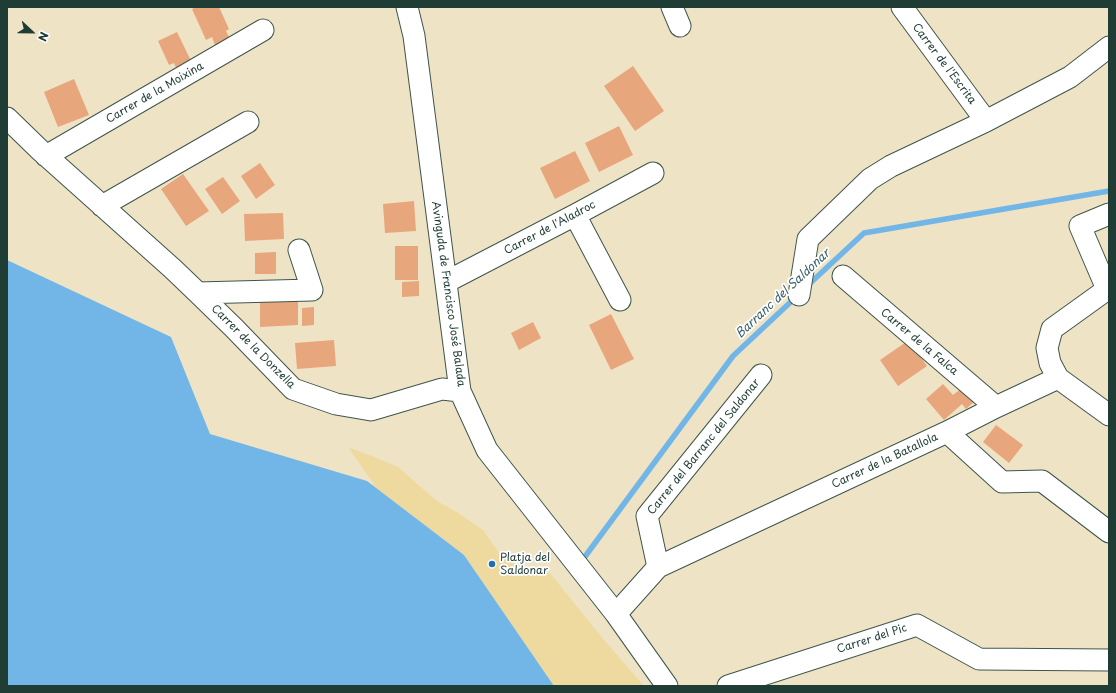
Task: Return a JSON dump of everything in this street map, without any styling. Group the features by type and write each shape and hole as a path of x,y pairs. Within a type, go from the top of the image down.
{"street":[{"name":"Avinguda de Francisco José Balada","path":"407,7 414,36 460,391 487,450 611,607 667,686"},
{"name":"Carrer de l'Escrita","path":"902,7 986,121"},
{"name":"Carrer de la Moixina","path":"46,156 263,30"},
{"path":"799,295 808,239 870,179 891,166 986,121 1070,77 1109,47"},
{"name":"Carrer de la Donzella","path":"7,118 46,156 198,293 293,389 336,404 371,410 442,389 460,391"},
{"path":"102,206 248,122"},
{"name":"Carrer de l'Aladroc","path":"446,282 653,173"},
{"path":"1109,214 1080,226 1108,289 1052,329 1047,348 1050,363 1058,378 1109,414"},
{"path":"575,215 620,300"},
{"path":"198,293 312,290 299,250"},
{"name":"Carrer de la Falca","path":"843,276 996,407"},
{"name":"Carrer del Barranc del Saldonar","path":"658,567 647,516 761,375"},
{"name":"Carrer de la Batallola","path":"611,607 658,567 947,432 1058,378"},
{"path":"947,432 1002,482 1042,481 1109,532"},
{"name":"Carrer del Pic","path":"728,686 917,625 979,659 1109,660"}],"sand":[{"name":"Platja del Saldonar","path":"348,447 398,467 437,501 460,514 484,531 501,556 528,573 550,573 604,640 644,686 554,686 464,555 377,489"}],"water":[{"path":"7,260 171,337 210,434 367,481 464,555 554,686 7,686"}],"building":[{"path":"196,7 219,7 229,29 226,31 231,41 216,48 212,37 206,40 192,9"},
{"path":"177,32 192,63 177,70 174,63 169,65 158,41"},
{"path":"633,66 664,111 635,131 604,86"},
{"path":"74,79 89,115 58,127 44,92"},
{"path":"619,126 633,155 599,172 585,143"},
{"path":"575,151 590,181 555,199 540,168"},
{"path":"260,163 275,185 256,199 241,176"},
{"path":"183,174 209,211 186,226 161,189"},
{"path":"223,177 240,201 222,214 205,189"},
{"path":"414,201 416,231 385,233 383,204"},
{"path":"283,213 284,239 245,241 244,214"},
{"path":"395,246 418,246 418,280 395,280"},
{"path":"276,252 276,274 255,274 255,253"},
{"path":"419,281 419,296 402,297 402,282"},
{"path":"260,301 298,301 298,325 260,327"},
{"path":"314,307 314,325 302,326 302,308"},
{"path":"611,314 634,359 611,370 589,325"},
{"path":"533,322 541,338 519,350 511,333"},
{"path":"334,340 336,366 297,369 295,343"},
{"path":"909,340 927,366 898,386 880,360"},
{"path":"943,384 953,395 963,387 975,401 966,409 962,404 944,420 926,399"},
{"path":"996,425 1023,445 1009,463 983,442"}],"waterway":[{"name":"Barranc del Saldonar","path":"806,287 864,233 1109,191"},
{"name":"Barranc del Saldonar","path":"581,562 733,356 796,297"}],"place":[{"name":"Platja del Saldonar","path":"492,564"}]}
